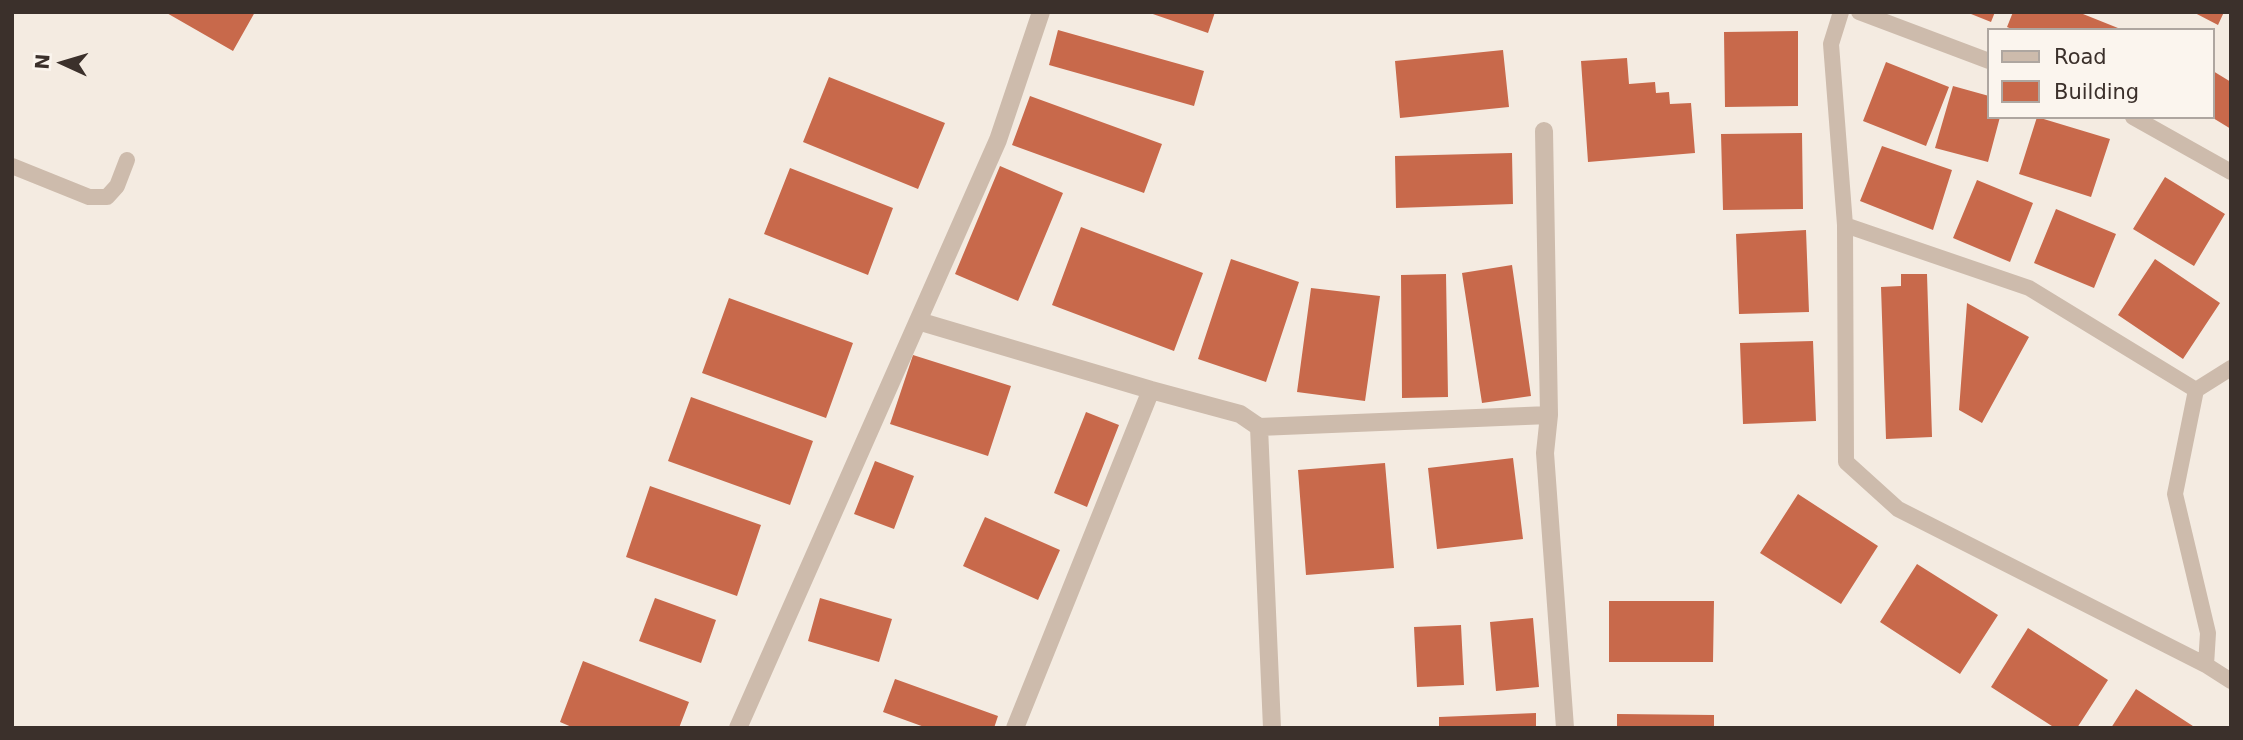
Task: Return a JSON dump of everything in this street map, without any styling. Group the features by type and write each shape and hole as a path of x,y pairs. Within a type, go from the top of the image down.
{"street":[{"path":"738,728 998,140 1041,12"},
{"path":"1544,131 1549,415 1545,453 1565,728"},
{"path":"918,321 1240,414 1259,427 1549,415"},
{"path":"1015,728 1152,390"},
{"path":"1259,427 1272,728"}],"lane":[{"path":"1841,12 1831,44 1845,225 1846,462 1898,509 2206,665 2231,681"},
{"path":"1859,12 1988,61"},
{"path":"2137,119 2231,172"},
{"path":"12,166 89,197 107,197 117,186 128,160"},
{"path":"1845,225 2029,288 2196,390"},
{"path":"2206,665 2208,633 2175,494 2196,390 2231,368"}],"building":[{"path":"165,12 255,12 233,51"},
{"path":"1147,12 1215,12 1208,33"},
{"path":"1966,12 1995,12 1991,22"},
{"path":"2013,12 2078,12 2118,28 2009,28 2007,27"},
{"path":"2193,12 2224,12 2218,25"},
{"path":"1058,30 1204,71 1194,106 1049,65"},
{"path":"1798,31 1798,106 1725,107 1724,32"},
{"path":"1503,50 1509,107 1400,118 1395,61"},
{"path":"1627,58 1629,84 1655,82 1656,93 1669,92 1670,104 1691,103 1695,153 1588,162 1581,61"},
{"path":"1886,62 1949,87 1926,146 1863,121"},
{"path":"2215,72 2231,82 2231,129 2215,119"},
{"path":"829,77 945,123 918,189 803,142"},
{"path":"1953,86 1988,96 1988,119 1999,119 1988,162 1935,148"},
{"path":"1030,96 1162,144 1144,193 1012,145"},
{"path":"2036,119 2110,139 2091,197 2019,174"},
{"path":"1802,133 1803,209 1723,210 1721,134"},
{"path":"1882,146 1952,170 1933,230 1860,201"},
{"path":"1512,153 1513,204 1396,208 1395,156"},
{"path":"1000,166 1063,193 1018,301 955,274"},
{"path":"790,168 893,208 868,275 764,234"},
{"path":"2165,177 2225,214 2194,266 2133,229"},
{"path":"1977,180 2033,203 2010,262 1953,238"},
{"path":"2056,209 2116,234 2094,288 2034,263"},
{"path":"1081,227 1203,273 1174,351 1052,305"},
{"path":"1806,230 1809,312 1739,314 1736,234"},
{"path":"1231,259 1299,282 1266,382 1198,359"},
{"path":"2155,259 2220,303 2183,359 2118,315"},
{"path":"1512,265 1531,396 1482,403 1462,273"},
{"path":"1446,274 1448,397 1402,398 1401,275"},
{"path":"1901,274 1927,274 1932,437 1886,439 1881,287 1901,286"},
{"path":"1311,288 1380,296 1365,401 1297,392"},
{"path":"729,298 853,343 826,418 702,373"},
{"path":"1967,303 2029,337 1982,423 1959,410"},
{"path":"1813,341 1816,421 1743,424 1740,343"},
{"path":"913,355 1011,386 988,456 890,424"},
{"path":"691,397 813,441 790,505 668,461"},
{"path":"1086,412 1119,425 1087,507 1054,493"},
{"path":"1513,458 1523,539 1437,549 1428,468"},
{"path":"875,461 914,476 894,529 854,514"},
{"path":"1385,463 1394,568 1306,575 1298,470"},
{"path":"650,486 761,525 737,596 626,557"},
{"path":"1798,494 1878,546 1841,604 1760,553"},
{"path":"985,517 1060,550 1038,600 963,566"},
{"path":"1917,564 1998,615 1960,674 1880,622"},
{"path":"655,598 716,620 701,663 639,641"},
{"path":"820,598 892,619 879,662 808,641"},
{"path":"1609,601 1714,601 1713,662 1609,662"},
{"path":"1533,618 1539,687 1496,691 1490,622"},
{"path":"1461,625 1464,685 1417,687 1414,627"},
{"path":"2028,628 2108,680 2077,728 2055,728 1991,687"},
{"path":"583,661 689,702 679,728 574,728 560,722"},
{"path":"895,679 998,716 994,728 927,728 883,712"},
{"path":"2136,689 2196,728 2111,728"},
{"path":"1536,713 1536,728 1439,728 1439,717"},
{"path":"1617,714 1714,715 1714,728 1617,728"}]}
